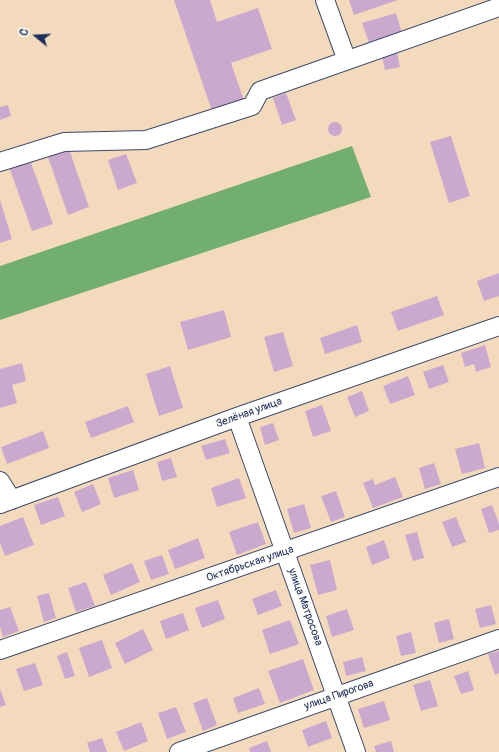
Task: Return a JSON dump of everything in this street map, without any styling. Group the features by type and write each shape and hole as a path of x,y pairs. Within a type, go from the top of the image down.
{"street":[{"path":"325,0 346,58"},
{"path":"0,162 64,142 146,140 252,106 260,91 499,7"},
{"name":"Зелёная улица","path":"6,502 237,417 499,326"},
{"name":"улица Матросова","path":"237,417 356,752"},
{"name":"Октябрьская улица","path":"0,650 499,477"},
{"path":"0,481 6,502"},
{"name":"улица Пирогова","path":"179,752 499,639"}],"green space":[{"path":"352,146 371,197 0,320 0,266"}],"building":[{"path":"174,0 210,0 217,22 258,8 272,49 231,63 246,106 214,117"},
{"path":"349,0 398,0 354,15"},
{"path":"396,13 402,33 369,43 362,23"},
{"path":"397,52 400,67 385,70 382,56"},
{"path":"286,93 296,120 282,125 273,98"},
{"path":"8,105 11,116 0,120 0,107"},
{"path":"335,122 340,124 342,129 340,134 335,136 330,134 328,129 330,124"},
{"path":"451,136 470,196 449,203 430,142"},
{"path":"69,149 89,207 68,215 48,157"},
{"path":"126,154 137,183 118,190 108,160"},
{"path":"30,160 53,224 32,231 9,167"},
{"path":"0,200 12,239 0,243"},
{"path":"499,273 499,296 484,301 477,281"},
{"path":"437,296 444,315 398,331 391,312"},
{"path":"224,310 231,337 188,350 180,322"},
{"path":"357,325 362,342 325,354 320,338"},
{"path":"283,332 293,366 274,372 264,337"},
{"path":"485,345 491,367 476,372 474,364 465,367 461,353"},
{"path":"22,363 26,381 12,385 17,403 0,408 0,369"},
{"path":"443,365 449,382 429,389 423,372"},
{"path":"170,366 183,408 159,416 146,374"},
{"path":"408,376 415,395 390,404 383,386"},
{"path":"362,391 369,411 355,417 347,397"},
{"path":"322,405 331,431 313,437 305,411"},
{"path":"128,406 134,422 91,438 85,422"},
{"path":"273,423 279,440 265,445 260,427"},
{"path":"43,431 49,448 7,464 1,447"},
{"path":"225,439 230,453 206,460 201,446"},
{"path":"479,443 485,468 462,474 455,449"},
{"path":"171,458 177,477 162,481 157,462"},
{"path":"434,463 441,484 425,489 419,468"},
{"path":"133,470 139,490 114,498 108,478"},
{"path":"395,477 403,497 373,508 363,483 373,479 375,485"},
{"path":"239,478 246,498 217,507 211,488"},
{"path":"93,484 101,504 82,512 74,492"},
{"path":"336,491 345,517 331,522 321,496"},
{"path":"58,497 65,516 41,525 34,505"},
{"path":"304,504 311,528 294,533 287,509"},
{"path":"492,505 499,524 499,530 489,533 481,509"},
{"path":"23,517 34,545 5,556 0,543 0,526"},
{"path":"456,517 466,542 452,547 442,522"},
{"path":"258,522 266,544 237,555 229,532"},
{"path":"417,532 424,558 413,561 405,535"},
{"path":"198,538 205,558 175,569 168,550"},
{"path":"384,540 390,558 372,565 366,547"},
{"path":"162,555 169,574 151,580 144,561"},
{"path":"330,560 337,590 318,595 310,565"},
{"path":"132,563 140,582 111,595 103,575"},
{"path":"86,582 95,606 76,612 68,588"},
{"path":"276,590 282,606 258,615 252,599"},
{"path":"49,593 56,618 44,622 37,596"},
{"path":"218,600 225,619 202,628 195,608"},
{"path":"491,605 496,624 480,628 475,609"},
{"path":"10,607 19,631 3,637 0,627 0,610"},
{"path":"347,609 354,630 332,637 326,616"},
{"path":"183,613 189,630 166,639 160,621"},
{"path":"449,619 454,639 439,643 434,623"},
{"path":"290,620 299,644 270,654 262,630"},
{"path":"143,629 153,650 125,664 115,643"},
{"path":"411,632 416,653 401,656 396,636"},
{"path":"102,640 112,668 89,677 79,648"},
{"path":"499,651 499,673 495,675 488,654"},
{"path":"67,652 75,676 65,679 57,656"},
{"path":"362,657 366,671 346,676 343,662"},
{"path":"303,659 314,690 280,703 268,671"},
{"path":"35,663 43,685 24,691 16,669"},
{"path":"468,671 474,690 461,694 454,676"},
{"path":"430,680 438,706 421,711 413,685"},
{"path":"259,688 265,704 238,713 233,698"},
{"path":"0,689 6,705 0,707"},
{"path":"207,698 217,725 203,731 193,703"},
{"path":"384,701 390,720 364,728 358,709"},
{"path":"176,707 186,732 167,739 158,713"},
{"path":"326,721 332,738 308,747 302,730"},
{"path":"141,722 148,741 124,751 116,732"},
{"path":"102,738 107,752 90,752 87,743"},
{"path":"267,741 271,752 250,752 249,748"},
{"path":"391,741 394,752 376,752 374,746"}]}
